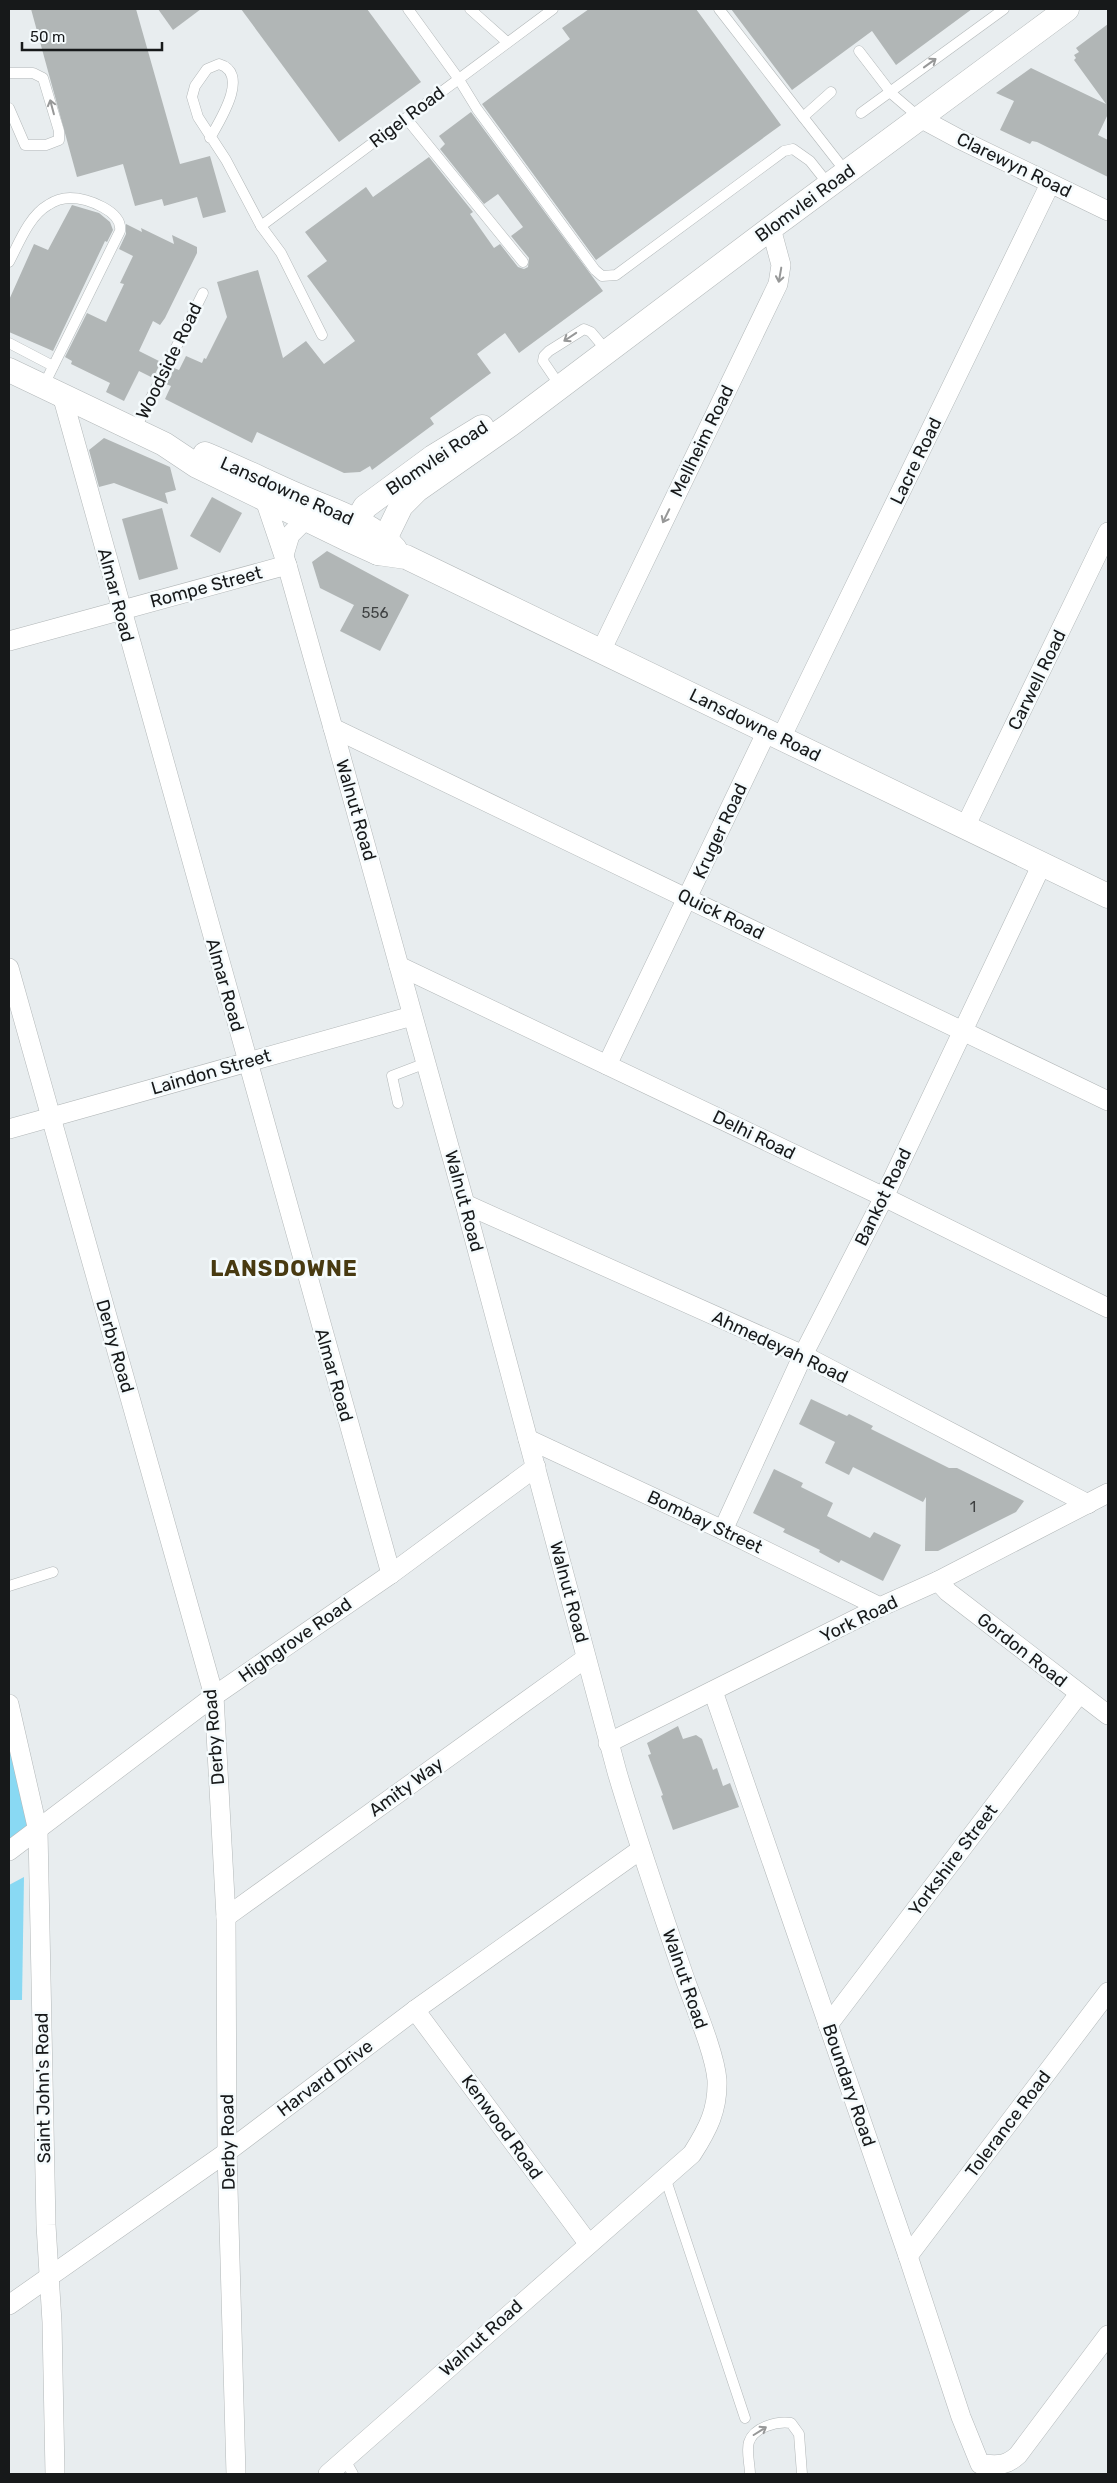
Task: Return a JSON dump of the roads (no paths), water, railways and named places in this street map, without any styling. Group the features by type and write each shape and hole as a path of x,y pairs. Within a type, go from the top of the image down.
{"street":[{"name":"Blomvlei Road","path":"388,548 401,506 407,498 553,392 1067,9"},
{"name":"Clarewyn Road","path":"920,118 1050,184 1108,211"},
{"name":"Lacre Road","path":"774,735 1050,184"},
{"name":"Mellheim Road","path":"601,651 778,284 781,265 771,228"},
{"name":"Lansdowne Road","path":"9,370 53,383 135,430 164,444 197,466 265,500 306,519 352,531"},
{"name":"Almar Road","path":"53,383 120,610 390,1574"},
{"name":"Blomvlei Road","path":"352,531 365,507 434,457 516,408 553,392"},
{"name":"Lansdowne Road","path":"164,444 202,454 240,468 352,531 1108,896"},
{"name":"Walnut Road","path":"265,500 285,560 333,728 465,1204 608,1743 640,1850 707,2042 717,2078 715,2104 709,2128 692,2154 588,2243 349,2467 328,2474"},
{"path":"285,560 290,535 306,519"},
{"name":"Carwell Road","path":"965,827 1108,532"},
{"name":"Rompe Street","path":"9,641 120,610 285,560"},
{"name":"Quick Road","path":"333,728 1108,1101"},
{"name":"Kruger Road","path":"607,1065 687,898 774,735"},
{"name":"Bankot Road","path":"723,1530 803,1355 884,1197 1042,864"},
{"name":"Delhi Road","path":"399,966 884,1197 1108,1308"},
{"name":"Derby Road","path":"9,968 214,1696 226,1917 228,2152 236,2474"},
{"name":"Laindon Street","path":"9,1129 412,1016"},
{"name":"Ahmedeyah Road","path":"465,1204 803,1355 1088,1504"},
{"name":"Bombay Street","path":"528,1440 723,1530 880,1607"},
{"name":"Highgrove Road","path":"9,1851 38,1831 214,1696 390,1574 536,1467"},
{"name":"York Road","path":"608,1743 880,1607 938,1581 1108,1493"},
{"name":"Gordon Road","path":"938,1581 948,1592 1108,1715"},
{"name":"Amity Way","path":"226,1917 586,1658"},
{"name":"Boundary Road","path":"713,1691 973,2450 980,2464 1001,2466 1010,2462 1018,2455 1108,2335"},
{"name":"Yorkshire Street","path":"828,2025 1079,1694"},
{"name":"Saint John's Road","path":"9,1704 38,1831 55,2474"},
{"name":"Harvard Drive","path":"9,2305 228,2152 415,2010 640,1850"},
{"name":"Tolerance Road","path":"908,2256 1108,1992"},
{"name":"Kenwood Road","path":"415,2010 588,2243"}],"lane":[{"path":"408,9 458,78 477,110 595,270 602,276 616,275 784,151 793,149 837,179"},
{"name":"Rigel Road","path":"261,226 553,9"},
{"path":"719,9 803,117 837,179"},
{"path":"861,114 1004,9"},
{"path":"474,10 507,42"},
{"path":"859,51 891,92 920,118"},
{"path":"210,138 222,116 233,88 231,72 219,64 210,66 194,86 192,97 198,117 210,138 226,160 261,226 280,253 322,335"},
{"path":"9,73 33,73 45,80 59,138 56,143 28,146 24,143 9,108"},
{"path":"803,117 831,92"},
{"path":"406,118 523,262"},
{"path":"9,262 32,220 40,211 59,200 69,198 90,202 114,214 120,224 120,231 53,383 9,343"},
{"name":"Woodside Road","path":"135,430 203,293"},
{"path":"553,392 543,361 544,356 549,351 584,329 594,335 607,351"},
{"path":"398,1103 392,1076 426,1063"},
{"path":"9,1586 53,1572"},
{"path":"665,2177 745,2418"},
{"path":"750,2474 748,2443 753,2435 775,2423 783,2422 790,2423 799,2434 802,2474"}],"district":[{"name":"LANSDOWNE","path":"284,1268"}]}
